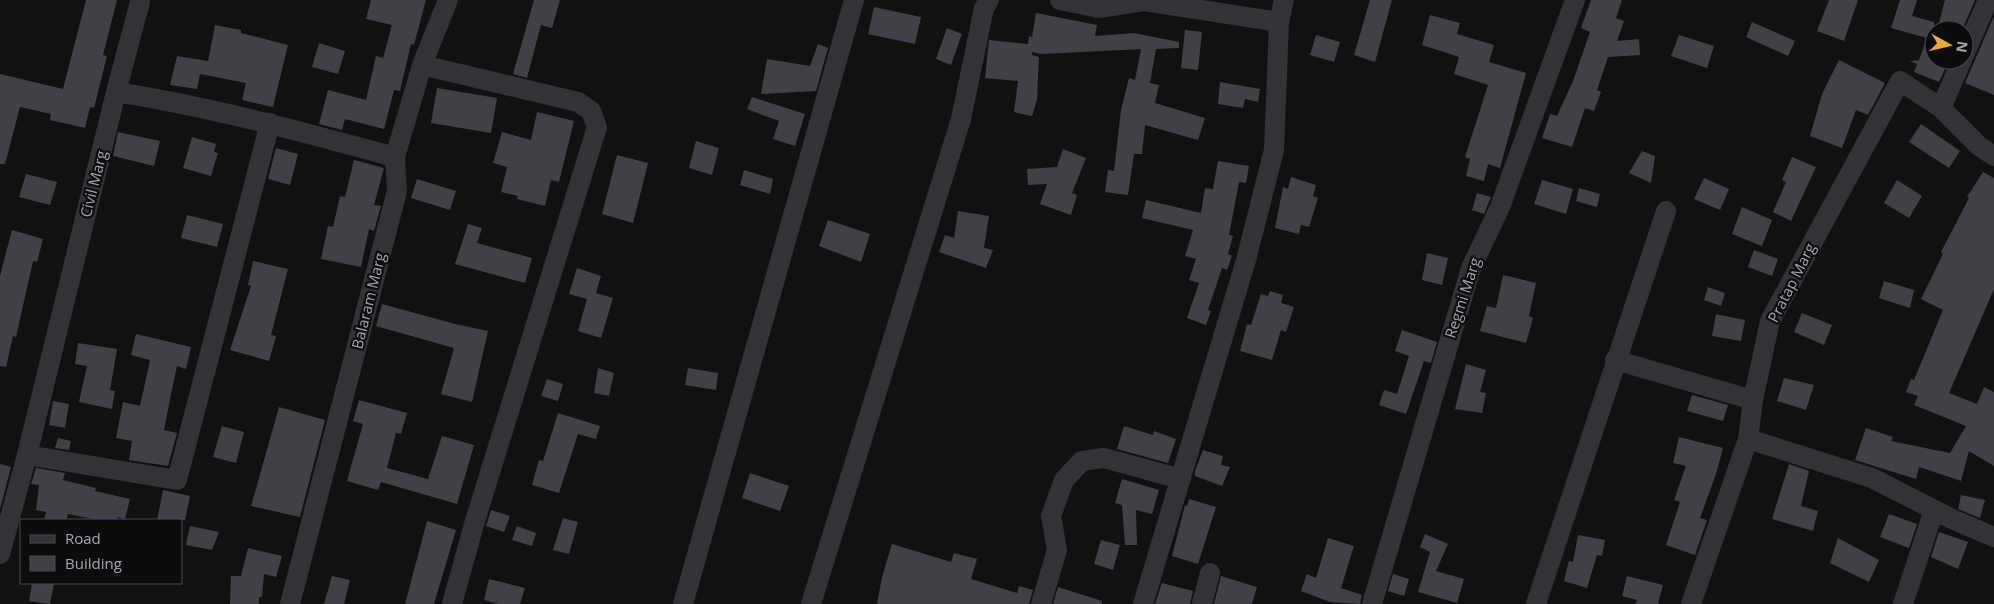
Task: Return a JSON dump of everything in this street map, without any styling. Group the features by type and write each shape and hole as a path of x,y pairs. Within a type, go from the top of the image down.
{"street":[{"name":"Balaram Marg","path":"290,604 397,191 395,157 422,65 448,0"},
{"path":"683,604 854,0"},
{"path":"811,604 961,119 984,8 989,0"},
{"path":"1060,0 1099,8 1144,1 1279,22"},
{"path":"1143,604 1246,260 1274,150 1279,22 1284,0"},
{"name":"Regmi Marg","path":"1372,604 1471,268 1500,207 1575,0"},
{"path":"1974,32 1988,0"},
{"name":"Civil Marg","path":"0,554 27,455 116,92 140,2"},
{"path":"422,65 578,102 591,111 597,127 478,512 452,604"},
{"path":"1958,70 1941,108 1979,146 1994,156"},
{"name":"Pratap Marg","path":"1691,604 1748,439 1753,400 1770,321 1900,81 1941,108"},
{"path":"116,92 166,100 270,123 395,157"},
{"path":"27,455 177,480 270,123"},
{"path":"1536,604 1666,210"},
{"path":"1615,360 1753,400"},
{"path":"1748,439 1872,478 1934,510 1994,537"},
{"path":"1041,604 1057,550 1051,516 1064,480 1082,461 1104,458 1181,479"},
{"path":"1903,604 1934,510"},
{"path":"1202,604 1210,573"}],"building":[{"path":"86,0 117,0 103,55 107,56 94,108 90,107 85,128 50,120 51,114 20,107 5,164 0,164 0,74 63,89"},
{"path":"371,0 426,0 414,45 411,44 400,91 394,90 384,129 345,119 342,130 319,124 328,90 366,100 376,56 383,58 392,25 366,19"},
{"path":"534,0 560,0 552,28 541,25 527,78 513,74"},
{"path":"1370,0 1392,0 1375,62 1354,55"},
{"path":"1591,0 1622,0 1616,18 1624,21 1617,41 1639,39 1640,55 1608,57 1597,90 1601,92 1594,111 1585,108 1572,147 1542,138 1550,114 1557,116 1573,81 1590,32 1581,28"},
{"path":"1829,0 1858,0 1844,41 1817,31"},
{"path":"1900,0 1917,0 1912,16 1927,20 1924,20 1924,37 1891,28"},
{"path":"1945,0 1975,0 1966,20 1940,20"},
{"path":"874,7 921,17 915,44 868,34"},
{"path":"1036,13 1097,25 1095,36 1134,33 1179,42 1179,48 1156,49 1150,83 1159,85 1155,103 1205,118 1198,140 1145,125 1142,154 1134,154 1128,195 1105,192 1108,170 1114,171 1121,110 1129,78 1135,80 1141,49 1041,54 1032,52 1032,55 1039,57 1037,100 1032,116 1014,112 1018,81 985,78 989,40 1028,44 1029,36 1032,37"},
{"path":"1430,15 1460,23 1457,34 1494,45 1489,62 1526,73 1500,168 1488,164 1484,181 1466,176 1470,159 1465,157 1488,85 1454,74 1459,57 1422,45"},
{"path":"1994,16 1994,95 1965,83 1971,70 1974,70 1974,62"},
{"path":"1752,22 1795,41 1788,56 1746,37"},
{"path":"215,25 241,30 241,33 288,45 273,107 242,100 246,83 200,74 197,89 170,85 177,56 208,61"},
{"path":"947,28 962,34 951,65 936,59"},
{"path":"1185,30 1202,32 1198,70 1181,68"},
{"path":"1316,35 1340,42 1334,62 1310,55"},
{"path":"1679,35 1714,46 1707,68 1671,56"},
{"path":"319,43 345,51 338,74 312,67"},
{"path":"818,44 828,48 816,91 761,94 767,59 810,66"},
{"path":"1924,46 1924,70 1944,70 1939,82 1914,72 1917,64 1910,61 1919,60"},
{"path":"1839,60 1885,83 1868,115 1856,110 1842,148 1810,136 1822,94"},
{"path":"1220,82 1260,89 1258,102 1245,99 1243,108 1218,104"},
{"path":"437,88 497,98 491,133 431,123"},
{"path":"752,97 805,114 795,146 773,139 779,121 747,109"},
{"path":"537,112 574,121 559,182 551,180 545,206 517,199 518,196 501,192 507,167 493,163 502,132 531,140"},
{"path":"1921,124 1960,151 1949,168 1909,142"},
{"path":"118,132 160,141 154,166 113,156"},
{"path":"192,137 216,144 214,152 218,153 211,176 183,168"},
{"path":"696,141 719,148 712,175 689,168"},
{"path":"276,148 298,154 290,185 268,179"},
{"path":"1063,149 1086,158 1072,193 1077,195 1071,215 1040,204 1047,184 1028,185 1027,169 1057,167"},
{"path":"1642,151 1655,156 1651,183 1629,173"},
{"path":"617,155 648,163 633,223 602,214"},
{"path":"1792,157 1816,167 1791,221 1773,212 1786,182 1782,180"},
{"path":"354,160 384,168 374,205 381,206 374,231 369,229 361,267 321,259 328,226 333,227 340,196 345,197"},
{"path":"1218,161 1249,166 1246,183 1239,182 1229,235 1233,236 1228,254 1232,256 1227,270 1222,268 1208,310 1211,311 1206,325 1187,318 1199,283 1189,280 1196,259 1185,256 1193,230 1142,218 1146,200 1201,213 1205,188 1213,189"},
{"path":"744,170 773,179 770,194 740,185"},
{"path":"1983,172 1994,178 1994,289 1949,393 1977,404 1984,387 1994,392 1994,466 1969,451 1961,481 1919,467 1916,479 1855,460 1866,428 1893,437 1891,441 1950,453 1966,426 1914,405 1918,396 1906,392 1911,379 1914,380 1943,310 1921,299 1943,254 1941,252 1969,198 1967,197"},
{"path":"26,174 57,182 50,205 19,197"},
{"path":"1291,177 1316,185 1313,196 1318,198 1309,227 1301,225 1299,234 1275,228 1283,187 1288,189"},
{"path":"1704,178 1729,189 1720,210 1694,199"},
{"path":"417,179 456,191 450,210 411,198"},
{"path":"1542,180 1573,189 1566,214 1534,204"},
{"path":"1897,180 1922,196 1909,218 1884,203"},
{"path":"1579,188 1600,194 1597,207 1576,201"},
{"path":"1477,193 1491,197 1484,214 1472,210"},
{"path":"1742,207 1772,220 1762,246 1732,234"},
{"path":"958,211 989,216 984,248 993,250 986,268 939,252 945,235 954,238"},
{"path":"187,215 223,224 217,247 181,238"},
{"path":"828,220 870,234 861,262 819,246"},
{"path":"468,224 482,228 477,243 532,258 525,283 455,264"},
{"path":"12,230 43,239 37,262 33,261 16,337 13,336 6,367 0,366 0,276"},
{"path":"1754,250 1778,259 1772,276 1748,267"},
{"path":"1427,253 1448,258 1442,285 1422,280"},
{"path":"253,261 288,269 271,335 276,336 269,361 230,350 251,286 248,285"},
{"path":"577,268 601,276 596,293 613,298 601,338 578,331 587,299 569,294"},
{"path":"1503,275 1536,283 1529,316 1533,318 1526,343 1480,331 1487,306 1496,308"},
{"path":"1884,281 1914,290 1910,308 1879,298"},
{"path":"1708,287 1725,293 1721,306 1704,300"},
{"path":"1270,291 1283,295 1281,303 1294,307 1286,332 1281,330 1272,360 1240,351 1247,324 1251,325 1261,294 1268,296"},
{"path":"382,304 488,331 472,402 441,394 454,348 376,326"},
{"path":"1802,313 1832,325 1824,345 1794,332"},
{"path":"1716,314 1745,320 1741,341 1712,336"},
{"path":"1402,330 1437,342 1431,363 1424,361 1406,414 1379,405 1384,390 1397,394 1409,356 1395,351"},
{"path":"136,334 191,347 186,369 177,366 164,430 177,433 168,466 129,460 132,441 116,438 123,402 140,406 150,360 131,355"},
{"path":"78,343 117,349 110,390 115,391 112,409 79,402 87,366 75,364"},
{"path":"1466,364 1486,370 1480,392 1486,393 1482,413 1455,409"},
{"path":"598,368 614,373 609,396 594,393"},
{"path":"688,368 718,373 716,390 685,385"},
{"path":"1784,378 1814,385 1806,410 1777,401"},
{"path":"547,379 563,384 558,401 541,396"},
{"path":"1692,395 1728,405 1723,421 1687,411"},
{"path":"359,400 407,413 401,434 396,433 387,468 428,479 442,436 474,445 457,504 381,482 378,490 347,481 363,424 353,421"},
{"path":"53,401 69,404 65,428 49,425"},
{"path":"279,407 325,420 300,517 251,506"},
{"path":"558,413 600,426 596,439 578,434 559,493 532,485 539,460 543,461"},
{"path":"222,426 244,432 236,463 213,457"},
{"path":"1124,426 1153,435 1154,431 1176,439 1168,463 1117,449"},
{"path":"1679,437 1723,448 1700,518 1707,520 1695,555 1666,545 1680,502 1674,500 1686,466 1673,463"},
{"path":"58,438 71,441 69,450 55,448"},
{"path":"1203,450 1223,456 1221,465 1230,467 1222,486 1195,476"},
{"path":"0,464 11,467 0,509"},
{"path":"1789,464 1809,471 1801,506 1818,511 1813,531 1772,519"},
{"path":"36,468 65,473 63,480 96,488 95,491 130,499 125,519 118,517 117,519 93,519 68,514 66,519 44,519 46,512 36,510 39,485 31,484"},
{"path":"750,473 789,486 780,511 742,498"},
{"path":"1122,479 1159,490 1152,514 1136,510 1137,545 1125,545 1122,505 1115,503"},
{"path":"163,490 190,496 185,520 157,519"},
{"path":"1961,495 1985,500 1980,518 1958,509"},
{"path":"1189,499 1216,507 1198,564 1172,556 1185,505 1187,506"},
{"path":"491,510 510,516 504,532 486,526"},
{"path":"1889,514 1917,524 1909,548 1880,537"},
{"path":"563,518 578,522 569,554 553,550"},
{"path":"427,521 456,530 434,604 405,604"},
{"path":"190,526 219,532 212,550 186,545"},
{"path":"517,526 536,533 532,546 512,540"},
{"path":"1939,532 1968,542 1958,569 1931,557"},
{"path":"1425,534 1448,544 1436,571 1464,579 1457,603 1418,592 1430,552 1420,547"},
{"path":"1578,535 1605,540 1602,556 1597,555 1587,588 1564,581 1569,561 1573,562"},
{"path":"1328,538 1354,546 1341,588 1362,595 1360,604 1330,602 1301,591 1307,574 1316,578"},
{"path":"1838,538 1879,560 1869,582 1830,563"},
{"path":"1101,540 1120,545 1113,570 1094,564"},
{"path":"892,544 951,562 954,553 977,559 971,579 1017,593 1019,586 1033,590 1029,604 877,604 882,577"},
{"path":"248,548 282,556 276,577 264,574 262,597 259,597 259,604 230,604 231,576 241,576"},
{"path":"1393,574 1409,579 1404,596 1388,591"},
{"path":"332,576 350,580 344,604 324,604"},
{"path":"1221,576 1257,587 1252,604 1214,604"},
{"path":"1627,576 1663,585 1658,604 1635,604 1637,600 1622,596"},
{"path":"489,579 525,588 520,604 498,604 484,600"},
{"path":"1162,583 1193,591 1190,604 1155,604"},
{"path":"32,584 54,584 50,604 29,601"},
{"path":"1058,587 1102,601 1102,604 1053,604"}]}
